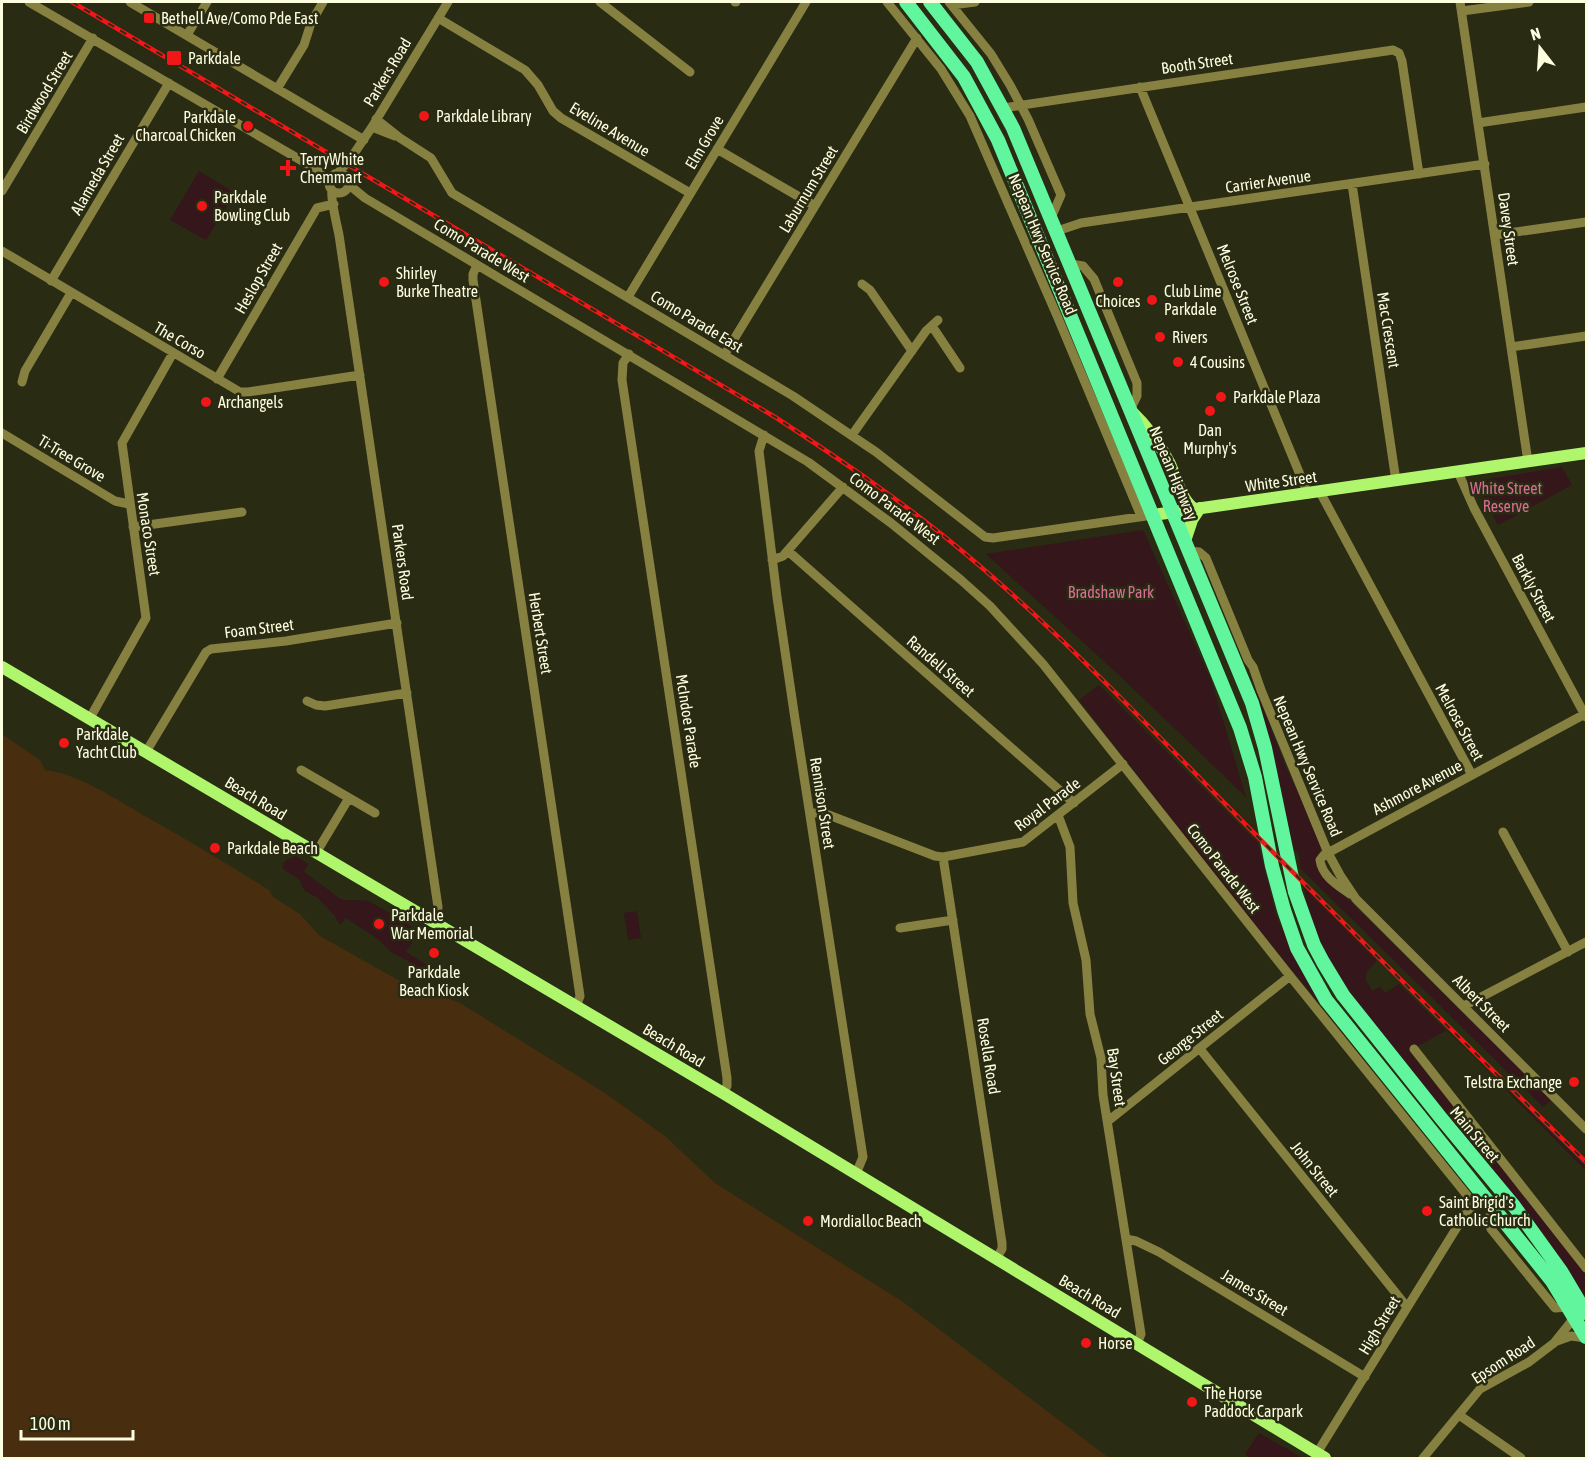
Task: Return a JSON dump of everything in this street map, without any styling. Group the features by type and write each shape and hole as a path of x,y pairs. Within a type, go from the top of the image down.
{"highway":[{"name":"Nepean Highway","path":"906,2 949,55 979,102 1003,150 1030,234 1048,258 1131,459 1147,515 1240,728 1257,785 1281,900 1297,948 1316,985"},
{"name":"Nepean Highway","path":"930,2 977,62 1003,108 1071,264 1252,703 1266,748 1297,899 1314,945 1333,979"},
{"path":"1030,234 1042,220 1043,198"},
{"path":"1048,258 1057,231"},
{"path":"1131,459 1148,452"},
{"name":"Main Street","path":"1333,979 1551,1257 1577,1311 1587,1338"},
{"name":"Main Street","path":"1316,985 1392,1083 1474,1200 1494,1210 1577,1311"},
{"path":"1392,1083 1405,1072"},
{"path":"1474,1200 1494,1182"}],"main road":[{"path":"1131,411 1145,424 1169,463 1183,496 1197,508 1191,522 1187,546"},
{"name":"White Street","path":"1147,515 1587,453"},
{"name":"Beach Road","path":"2,667 723,1093 1321,1456"}],"street":[{"name":"Como Parade West","path":"29,2 764,435 808,462 921,546 990,606 1044,664 1290,976"},
{"path":"130,2 364,140"},
{"path":"187,35 207,2"},
{"path":"277,89 303,45 311,23 323,2"},
{"name":"Parkers Road","path":"436,924 438,907 334,204 339,183 351,158 448,2"},
{"path":"600,2 690,72"},
{"name":"Elm Grove","path":"628,297 806,2"},
{"name":"Nepean Hwy Service Road","path":"887,2 941,69 963,103 990,160 1030,234 1147,515"},
{"path":"951,3 975,2"},
{"path":"1461,6 1529,2"},
{"name":"Nepean Hwy Service Road","path":"951,3 991,54 1030,123 1061,195 1051,218"},
{"name":"Davey Street","path":"1461,6 1528,462"},
{"name":"Eveline Avenue","path":"438,18 525,70 561,118 690,193"},
{"name":"Birdwood Street","path":"2,191 93,38"},
{"name":"Laburnum Street","path":"725,354 917,38"},
{"name":"Booth Street","path":"1003,108 1388,50 1396,51 1402,61 1419,174"},
{"name":"Alameda Street","path":"51,281 169,83"},
{"name":"Melrose Street","path":"1140,87 1314,493 1472,775"},
{"path":"1478,123 1587,107"},
{"name":"Como Parade East","path":"374,123 431,158 452,193 725,354 852,435 901,470 980,533"},
{"path":"717,149 815,206"},
{"name":"Carrier Avenue","path":"1057,231 1081,223 1485,164"},
{"name":"Mac Crescent","path":"1352,184 1396,481"},
{"name":"Heslop Street","path":"217,379 316,208 334,204"},
{"path":"1495,235 1587,222"},
{"name":"The Corso","path":"2,252 233,388 248,392 360,375"},
{"name":"Herbert Street","path":"477,265 472,274 580,996 576,1006"},
{"path":"862,284 870,290 912,351"},
{"path":"22,382 25,371 71,293"},
{"path":"852,435 912,351 935,323 960,368"},
{"path":"1511,347 1587,336"},
{"name":"Monaco Street","path":"90,718 146,618 122,443 173,353"},
{"name":"McIndoe Parade","path":"628,354 623,363 622,380 727,1078 727,1086 723,1093"},
{"name":"Ti-Tree Grove","path":"2,433 115,501 129,504"},
{"name":"Rennison Street","path":"764,435 759,451 772,560 863,1156 856,1174"},
{"name":"Barkly Street","path":"1458,472 1474,508 1586,716"},
{"path":"772,560 781,558 788,551 843,487"},
{"path":"133,527 242,512"},
{"name":"White Street","path":"980,533 993,538 1147,515"},
{"name":"Nepean Hwy Service Road","path":"1187,546 1206,558 1328,853"},
{"name":"Randell Street","path":"788,551 1074,803"},
{"name":"Foam Street","path":"146,752 206,652 211,649 397,623"},
{"name":"Nepean Hwy Service Road","path":"1238,669 1246,672 1261,690"},
{"path":"307,701 325,706 407,693"},
{"name":"Ashmore Avenue","path":"1328,853 1586,716"},
{"name":"Royal Parade","path":"810,814 825,814 935,856 943,856 1018,844 1123,764"},
{"path":"301,770 375,813"},
{"path":"316,853 349,798"},
{"name":"Bay Street","path":"1058,815 1070,847 1074,908 1086,960 1090,1014 1101,1058 1103,1089 1141,1334 1137,1344"},
{"path":"1503,832 1568,952"},
{"name":"Albert Street","path":"1328,853 1356,899 1585,1126"},
{"name":"Rosella Road","path":"943,856 1002,1243 1002,1250 996,1259"},
{"path":"900,928 953,920"},
{"path":"1464,1006 1587,942"},
{"name":"George Street","path":"1108,1121 1290,976"},
{"name":"Main Street","path":"1290,976 1474,1200"},
{"name":"John Street","path":"1200,1048 1407,1307"},
{"name":"Main Street","path":"1414,1049 1587,1268"},
{"name":"High Street","path":"1321,1456 1365,1377 1474,1200"},
{"name":"James Street","path":"1126,1239 1136,1241 1159,1252 1365,1377"},
{"name":"Epsom Road","path":"1423,1458 1480,1389 1529,1362 1554,1343 1577,1311"},
{"name":"Epsom Road","path":"1554,1343 1571,1336 1587,1338"},
{"path":"1459,1415 1521,1458"}],"green space":[{"name":"Parkdale Bowling Club","path":"199,171 235,193 206,240 170,220"},
{"name":"White Street Reserve","path":"1562,467 1572,485 1498,525 1476,484 1477,481"},
{"name":"Bradshaw Park","path":"1143,530 1211,680 1246,797 1120,676 986,554"},
{"path":"1250,684 1258,696 1286,767 1322,845 1317,857 1318,870 1551,1100 1543,1107 1300,868 1299,853 1293,850 1274,754"},
{"path":"1099,685 1258,843 1276,915 1306,980 1322,1003 1320,1004 1248,917 1079,700"},
{"path":"295,856 308,864 304,872 339,898 369,901 419,931 406,952 442,974 432,976 421,974 414,964 391,952 378,939 346,918 340,925 335,916 318,898 304,890 300,880 282,868 285,861"},
{"path":"1304,888 1377,961 1367,971 1366,980 1372,991 1380,987 1385,993 1399,984 1446,1030 1409,1051 1586,1275 1586,1302 1549,1241 1350,992 1318,936 1307,905"},
{"path":"637,911 641,938 628,940 624,913"},
{"path":"1474,1058 1586,1167 1586,1171"},
{"path":"1259,1433 1303,1458 1249,1458 1245,1454"}],"shaded area":[{"path":"2,734 40,760 45,770 71,776 97,788 269,890 273,897 300,914 320,936 409,986 407,995 434,995 460,1003 602,1091 665,1136 715,1183 903,1302 1109,1458 2,1458"}],"railway":[{"path":"72,2 775,417 849,466 922,519 1006,589 1081,658 1340,920 1586,1162"}],"place":[{"name":"Bethell Ave/Como Pde East","path":"149,18"},
{"name":"Parkdale","path":"174,58"},
{"name":"Parkdale Library","path":"424,116"},
{"name":"Parkdale Charcoal Chicken","path":"248,126"},
{"name":"TerryWhite Chemmart","path":"288,168"},
{"name":"Parkdale Bowling Club","path":"202,206"},
{"name":"Shirley Burke Theatre","path":"384,282"},
{"name":"Choices","path":"1118,282"},
{"name":"Club Lime Parkdale","path":"1152,300"},
{"name":"Rivers","path":"1160,337"},
{"name":"4 Cousins","path":"1178,362"},
{"name":"Parkdale Plaza","path":"1221,397"},
{"name":"Archangels","path":"206,402"},
{"name":"Dan Murphy's","path":"1210,411"},
{"name":"Parkdale Yacht Club","path":"64,743"},
{"name":"Parkdale Beach","path":"215,848"},
{"name":"Parkdale War Memorial","path":"379,924"},
{"name":"Parkdale Beach Kiosk","path":"434,953"},
{"name":"Telstra Exchange","path":"1574,1082"},
{"name":"Saint Brigid's Catholic Church","path":"1427,1211"},
{"name":"Mordialloc Beach","path":"808,1221"},
{"name":"Horse","path":"1086,1343"},
{"name":"The Horse Paddock Carpark","path":"1192,1402"}]}
